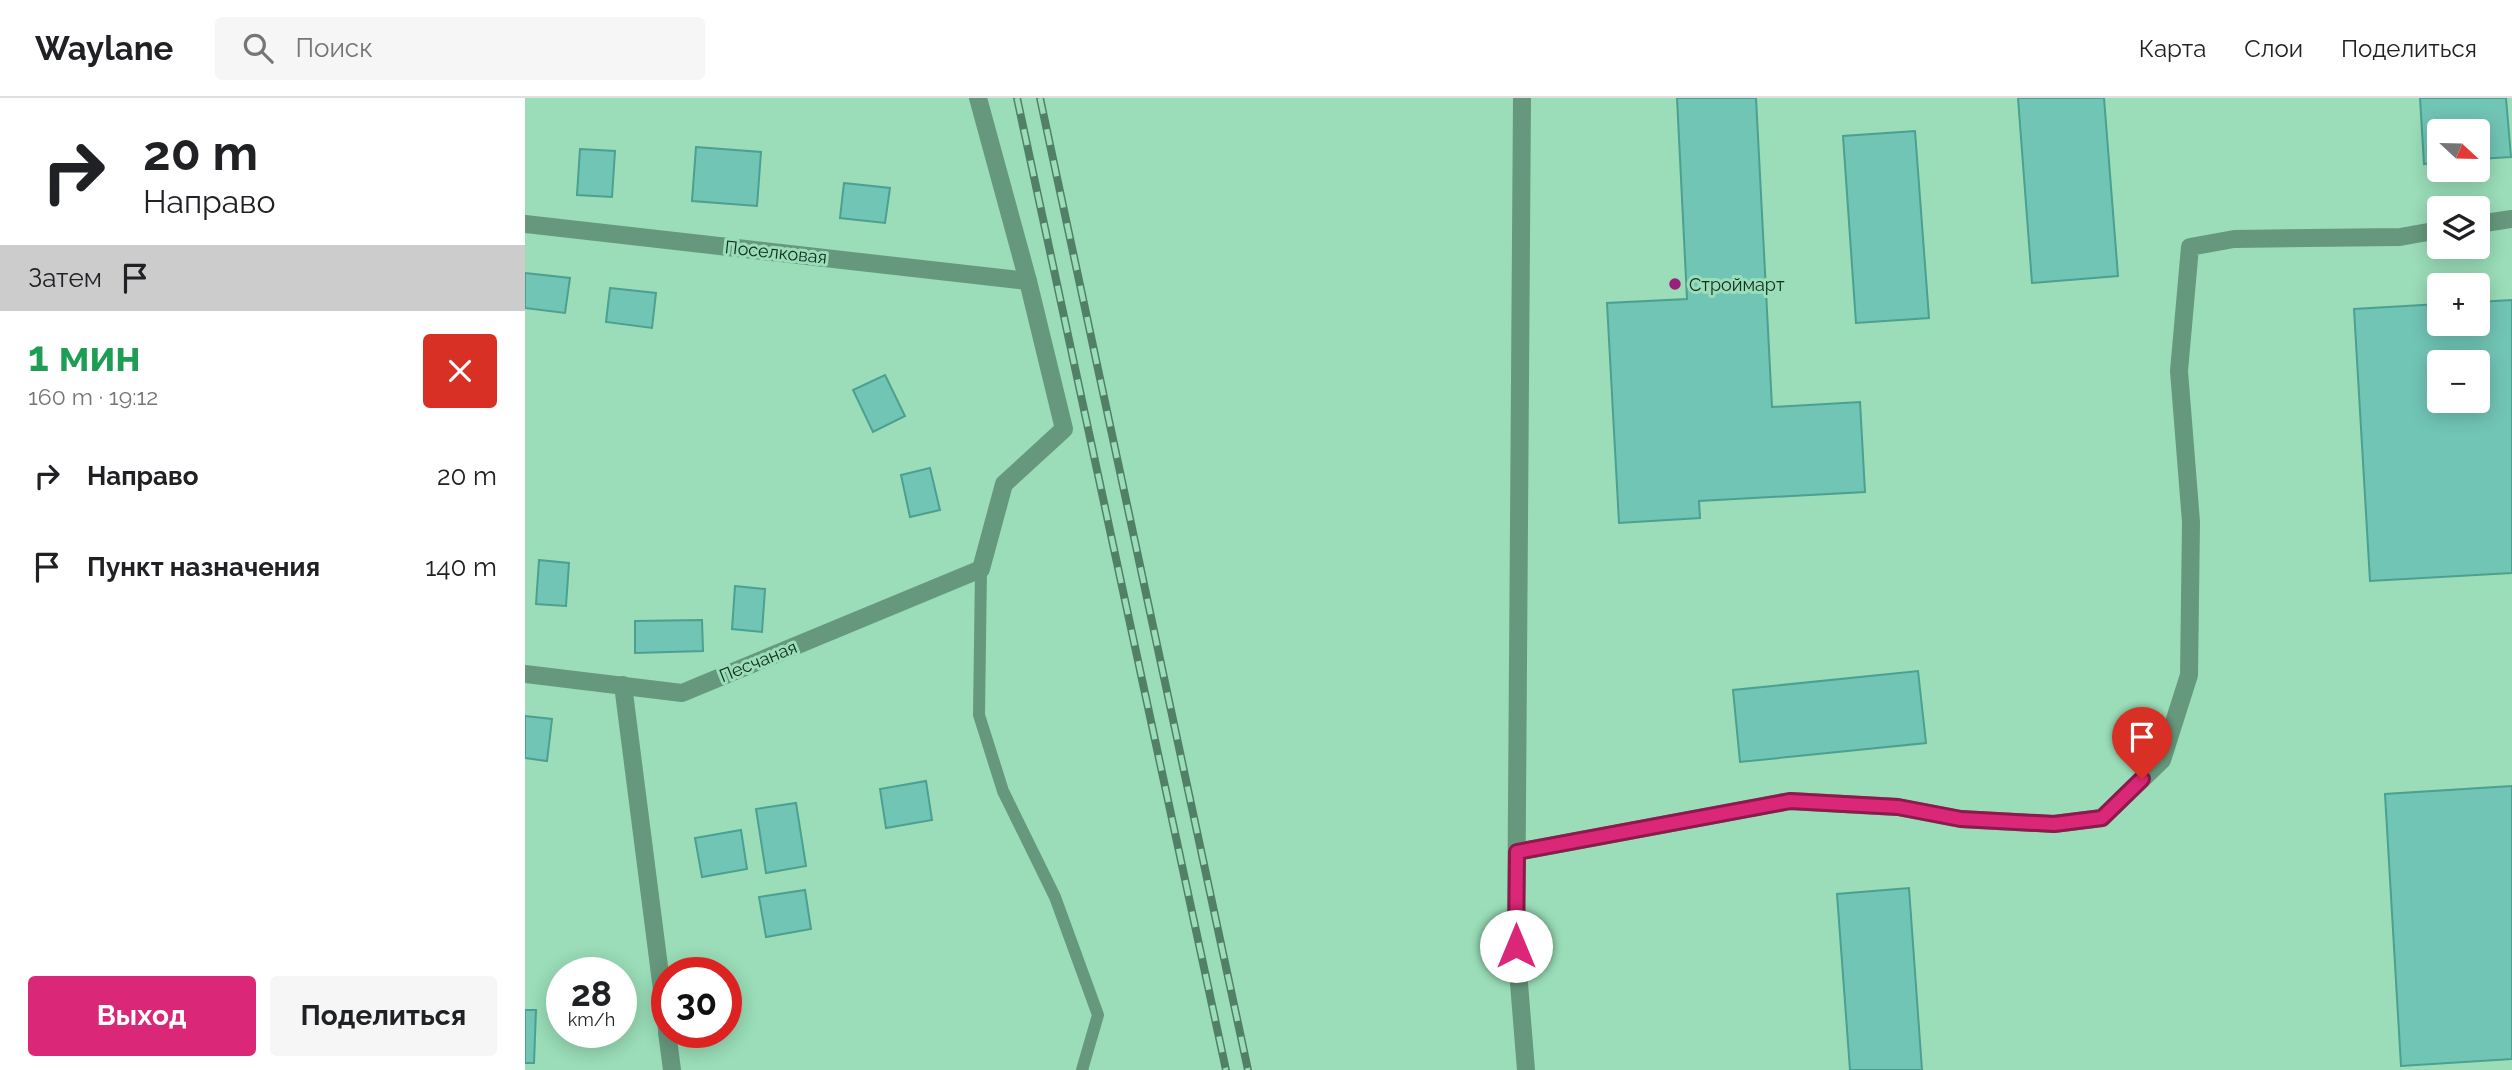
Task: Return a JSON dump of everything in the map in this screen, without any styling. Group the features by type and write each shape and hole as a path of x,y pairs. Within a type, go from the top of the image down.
{"street":[{"path":"978,98 1028,281 1064,429 1004,484 981,569"},
{"path":"1522,98 1516,946 1526,1070"},
{"path":"2490,222 2512,219"},
{"name":"Поселковая","path":"525,224 1028,281"},
{"path":"1517,852 1790,801 1898,807 1961,819 2040,824 2102,818 2162,760 2189,674 2191,522 2179,371 2190,247 2234,239 2400,237 2427,232"},
{"name":"Песчаная","path":"525,674 683,693 981,569"},
{"path":"623,685 658,957"},
{"path":"669,1048 672,1070"}],"lane":[{"path":"981,569 979,715 1003,791 1055,897 1098,1015 1082,1070"}],"building":[{"path":"1677,98 1756,98 1772,407 1860,402 1865,492 1699,501 1700,518 1619,523 1607,303 1687,299"},
{"path":"2018,98 2104,98 2118,276 2032,283"},
{"path":"2420,98 2506,98 2511,157 2490,158 2490,119 2427,119 2427,164 2424,164"},
{"path":"1915,131 1929,318 1856,323 1843,136"},
{"path":"696,147 761,152 757,206 692,201"},
{"path":"580,149 615,151 612,197 577,195"},
{"path":"844,183 890,188 885,223 840,218"},
{"path":"525,273 570,278 565,313 525,308"},
{"path":"610,288 656,293 652,328 606,322"},
{"path":"2512,300 2512,573 2370,581 2354,309 2427,305 2427,336 2490,336 2490,301"},
{"path":"885,375 905,416 873,432 853,390"},
{"path":"930,468 940,510 910,517 901,475"},
{"path":"539,560 569,563 566,606 536,604"},
{"path":"735,586 765,589 762,632 732,629"},
{"path":"702,620 703,651 635,653 635,621"},
{"path":"1918,671 1926,743 1740,762 1733,690"},
{"path":"525,716 552,719 547,761 525,758"},
{"path":"926,781 932,820 886,828 880,789"},
{"path":"2512,786 2512,1059 2401,1066 2385,794"},
{"path":"796,803 806,866 766,873 756,809"},
{"path":"741,830 747,869 702,877 695,838"},
{"path":"1909,888 1922,1070 1850,1070 1837,894"},
{"path":"805,890 811,929 766,937 759,897"},
{"path":"525,1010 536,1010 534,1063 525,1063"}],"railway":[{"path":"1017,98 1226,1070"},
{"path":"1040,98 1248,1070"}],"place":[{"name":"Строймарт","path":"1675,284"}],"route":[{"path":"1516,946 1517,852 1790,801 1898,807 1961,819 2054,824 2102,818 2142,779"}]}
